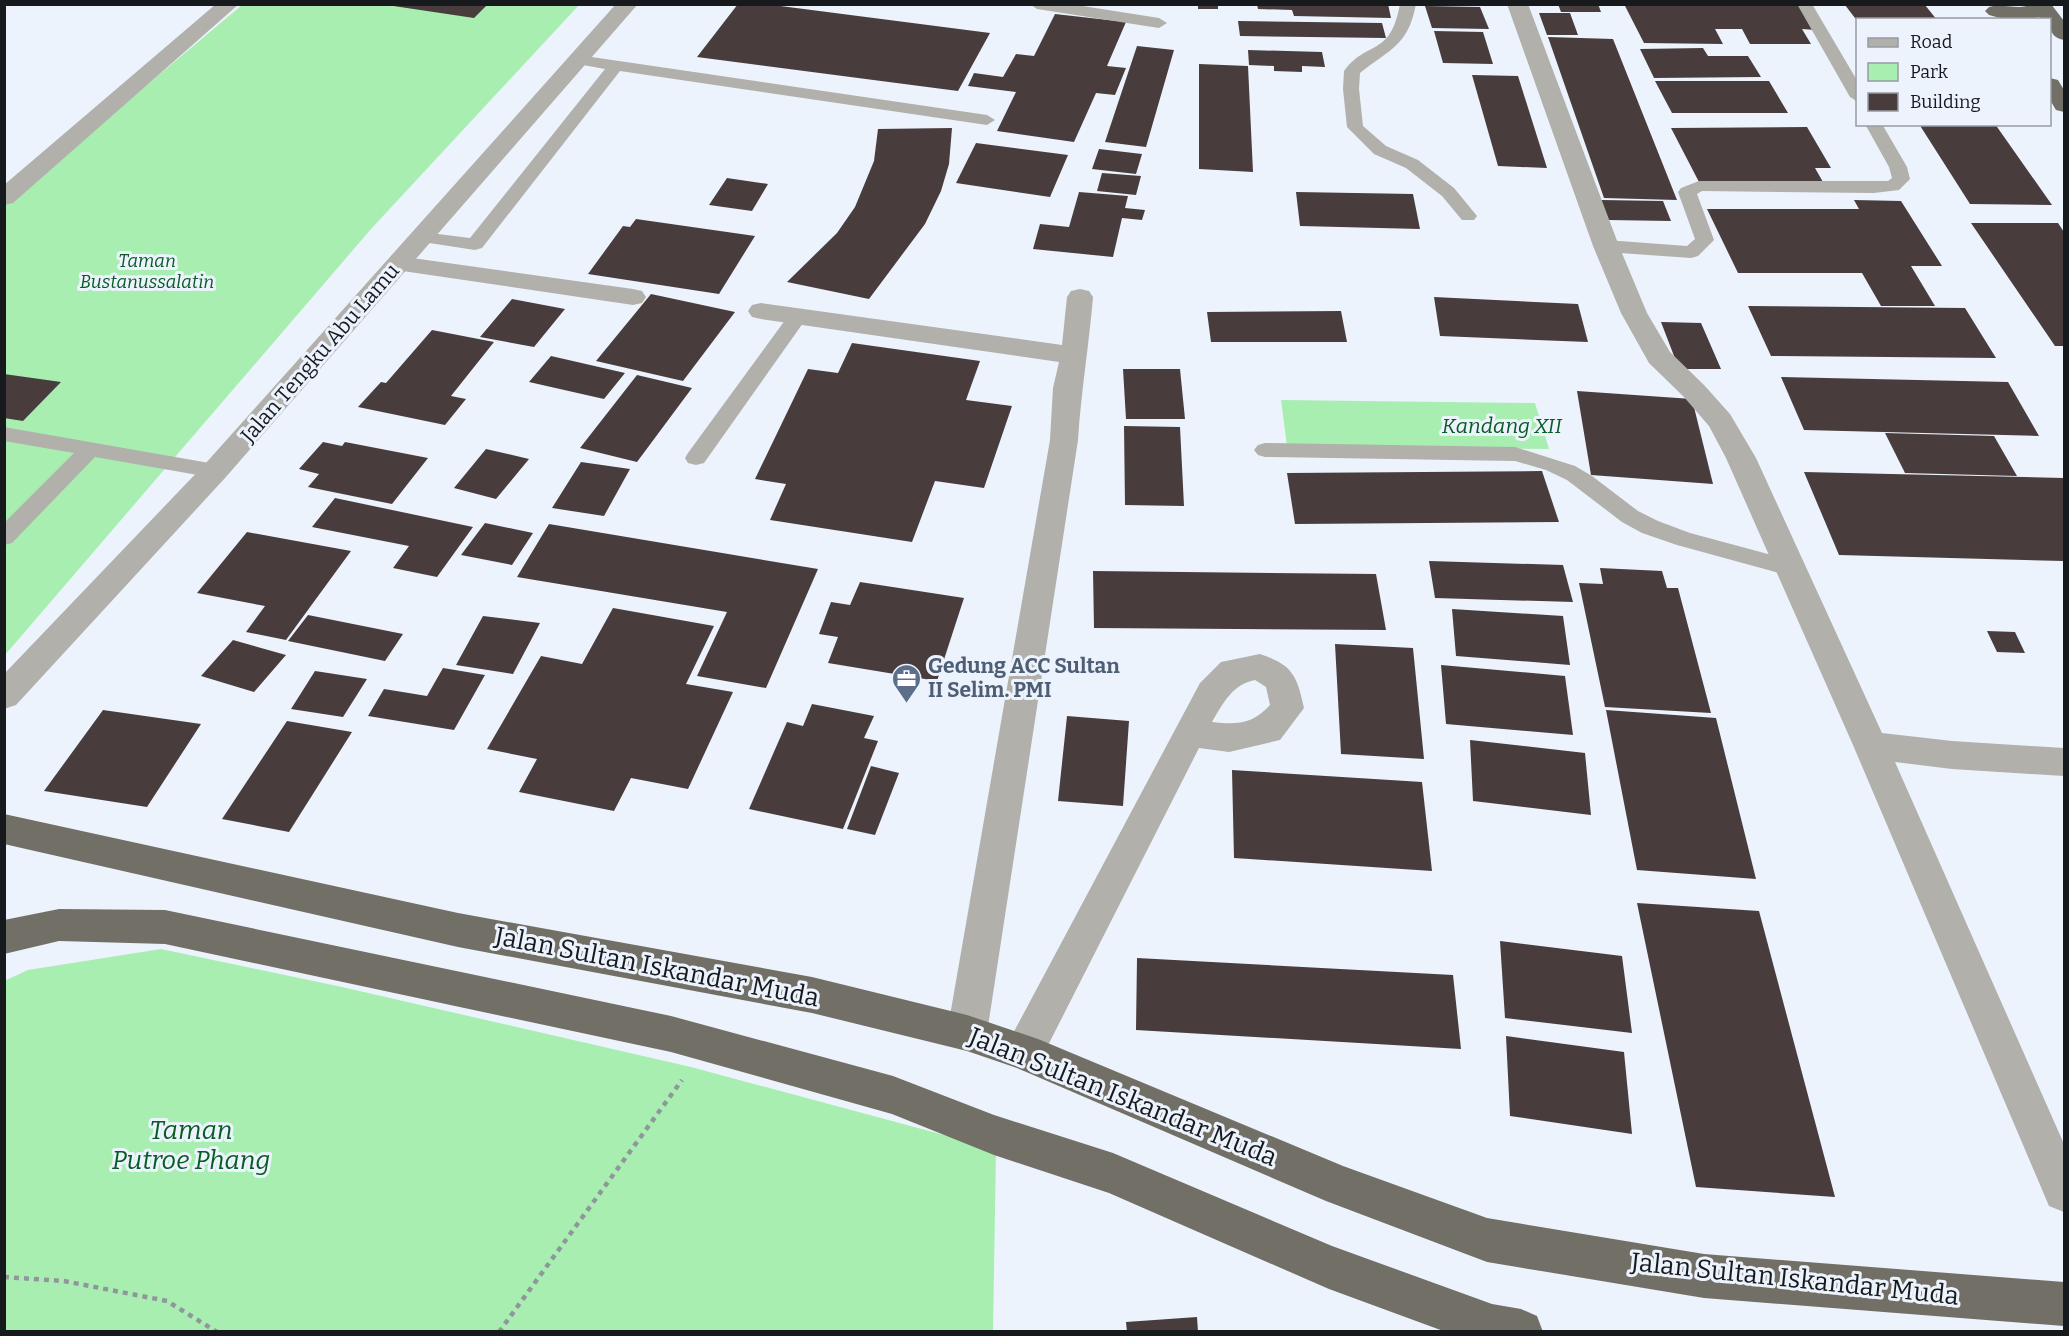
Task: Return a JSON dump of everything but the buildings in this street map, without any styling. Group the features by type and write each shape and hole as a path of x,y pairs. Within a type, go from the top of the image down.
{"highway":[{"path":"1996,12 2026,14 2042,7"},
{"path":"2051,18 2064,34"},
{"path":"2051,88 2064,105"},
{"name":"Jalan Sultan Iskandar Muda","path":"4,829 458,930 812,995 967,1033 1024,1053 1341,1186 1487,1240 1704,1276 2064,1304"},
{"path":"4,937 59,925 165,927 671,1034 893,1095 994,1134 1113,1174 1329,1267 1492,1326 1521,1332"}],"street":[{"path":"4,198 228,4"},
{"name":"Jalan Tengku Abu Lamu","path":"4,696 215,471 628,4"},
{"path":"1516,4 1606,246 1634,313 1659,357 1694,391 1720,421 1736,449 1870,745 2064,1191"},
{"path":"399,264 633,297"},
{"path":"967,1033 1064,440 1067,388 1074,355 1080,297"},
{"path":"761,311 1074,355"},
{"path":"1024,1053 1189,733"},
{"path":"1870,745 1953,755 2064,762"}],"lane":[{"path":"1037,4 1159,23"},
{"path":"1408,4 1406,24 1396,41 1352,71 1351,89 1355,127 1380,150 1412,164 1448,192 1468,216"},
{"path":"1804,4 1856,95"},
{"path":"578,60 987,120"},
{"path":"422,237 475,244 616,66"},
{"path":"1606,246 1691,252 1705,240 1687,192 1699,186 1874,188 1893,186 1901,179 1898,167 1874,126"},
{"path":"696,458 798,316"},
{"path":"4,434 215,471"},
{"path":"4,537 91,449"},
{"path":"1265,450 1515,454 1533,458 1575,475 1647,526 1689,542 1766,559 1790,568"}],"path":[{"path":"499,1332 684,1076"},
{"path":"4,1277 64,1281 167,1301 217,1332"}],"green space":[{"name":"Taman Bustanussalatin","path":"242,5 579,5 371,229 5,655 4,205"},
{"name":"Kandang XII","path":"1281,400 1535,403 1549,449 1287,446"},
{"name":"Taman Putroe Phang","path":"161,949 342,987 691,1067 996,1149 993,1331 5,1331 4,981 28,970"}],"place":[{"name":"Gedung ACC Sultan II Selim. PMI","path":"907,704"}]}
